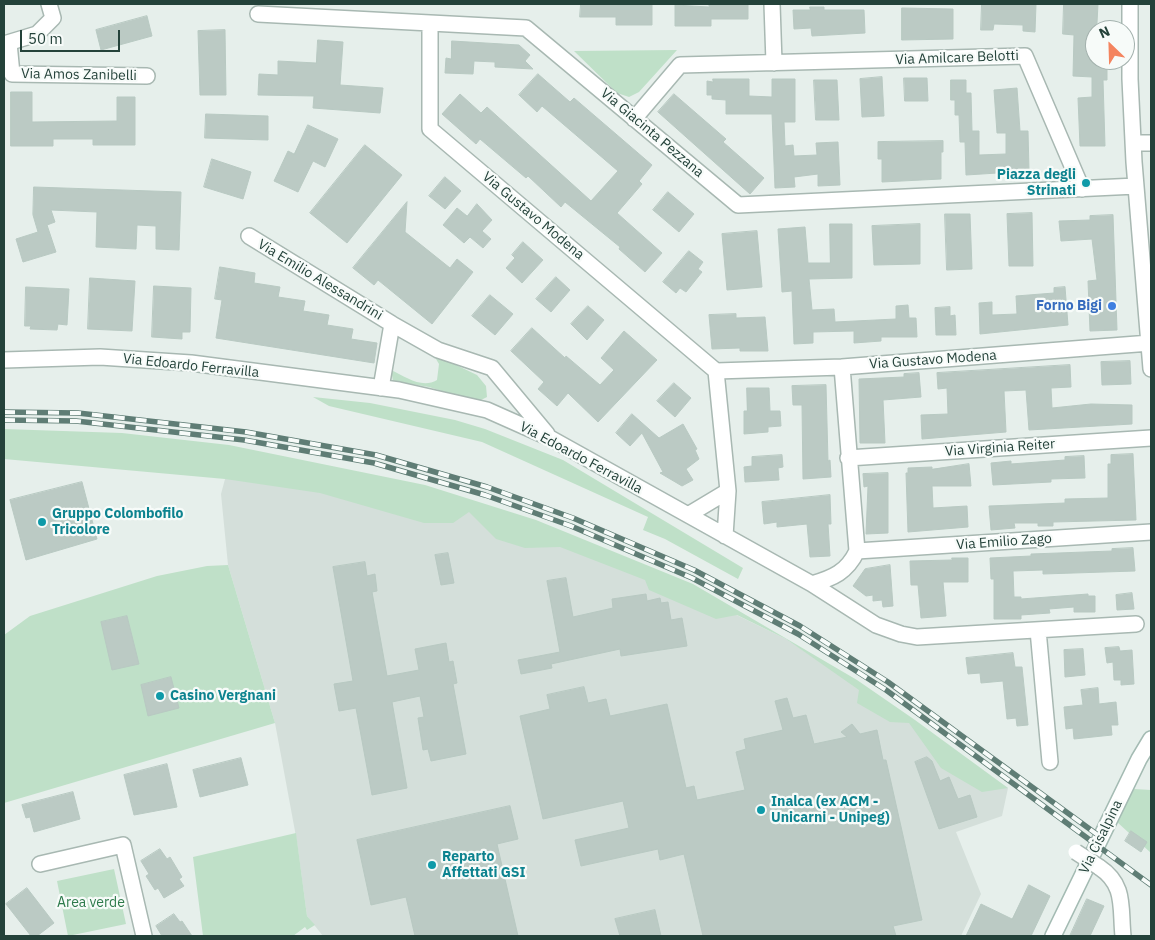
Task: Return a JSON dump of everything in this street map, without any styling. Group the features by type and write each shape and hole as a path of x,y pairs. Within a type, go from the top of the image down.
{"street":[{"name":"Via Amos Zanibelli","path":"50,4 53,18 37,34 6,44 12,74 147,76"},
{"path":"772,4 774,63"},
{"path":"1130,4 1133,143 1136,186 1146,241 1151,369"},
{"name":"Via Giacinta Pezzana","path":"258,14 526,28 738,205 1082,189"},
{"name":"Via Gustavo Modena","path":"430,23 430,129 716,371 842,367 1150,343"},
{"name":"Via Amilcare Belotti","path":"634,119 680,65 1025,56 1082,189"},
{"path":"1133,143 1151,143"},
{"path":"1082,189 1136,186"},
{"name":"Via Emilio Alessandrini","path":"249,236 438,350 492,368 550,438"},
{"name":"Via Emilio Alessandrini","path":"381,388 392,324"},
{"name":"Via Edoardo Ferravilla","path":"4,360 100,357 190,363 381,388 488,410 550,438 812,584 876,625 901,634 917,637 1136,624"},
{"path":"812,584 833,578 842,573 851,564 857,552 842,367"},
{"path":"716,371 728,491 725,536"},
{"name":"Via Virginia Reiter","path":"848,458 1151,438"},
{"path":"688,515 728,491"},
{"name":"Via Emilio Zago","path":"857,552 1151,532"},
{"path":"1038,630 1050,762"},
{"name":"Via Cisalpina","path":"1053,936 1139,759 1151,739"},
{"path":"40,864 123,845 144,936"},
{"path":"1076,852 1112,877 1118,888 1123,936"}],"shaded area":[{"path":"232,453 423,491 656,576 786,639 1008,788 1002,816 956,832 981,894 961,936 323,936 307,916 297,842 275,723 228,565 221,494"}],"green space":[{"path":"677,50 639,92 629,97 617,93 574,51"},
{"path":"433,354 477,375 486,386 487,397 477,402 429,387 393,381 391,370 420,383 437,380 439,364"},
{"path":"313,397 370,403 455,420 485,429 563,460 743,568 738,579 665,539 643,530 648,517 482,442 329,406"},
{"path":"4,429 122,433 229,445 425,485 536,520 693,584 857,680 1008,788 982,792 941,768 909,723 890,722 857,703 859,690 786,639 737,615 716,619 649,590 645,580 560,547 525,548 496,539 469,512 453,523 424,523 320,493 225,479 4,459"},
{"path":"228,565 275,723 4,803 4,635 30,616 157,576 207,566"},
{"path":"1134,789 1151,790 1151,853 1117,822"},
{"path":"296,833 307,916 315,925 307,930 305,927 293,936 203,936 193,857"},
{"name":"Area verde","path":"114,869 126,924 68,936 57,881"}],"building":[{"path":"581,4 652,5 652,25 616,25 616,17 580,17"},
{"path":"709,4 748,4 748,19 711,19 711,26 675,26 675,5 709,7"},
{"path":"982,4 1036,4 1035,32 1023,31 1023,25 994,24 993,30 981,30"},
{"path":"1064,4 1098,4 1097,20 1085,20 1085,70 1107,70 1107,80 1103,80 1105,146 1080,146 1078,98 1092,97 1092,77 1073,76 1074,35 1063,34"},
{"path":"810,7 824,7 824,10 864,10 865,33 812,36 811,28 794,29 793,10 810,10"},
{"path":"902,8 953,9 953,39 902,40"},
{"path":"147,16 152,36 101,50 96,30"},
{"path":"225,30 226,95 200,95 198,31"},
{"path":"318,40 343,42 340,85 383,88 380,113 313,108 314,96 258,95 259,74 278,75 278,61 316,63"},
{"path":"452,41 519,45 530,55 525,61 533,69 495,67 495,62 474,61 473,74 445,73 446,58 451,59"},
{"path":"538,74 570,102 574,98 652,165 639,181 642,184 617,213 662,253 645,272 619,249 620,247 565,202 561,207 528,176 526,178 480,139 476,144 442,114 460,94 481,113 487,107 591,201 618,171 542,106 537,112 519,95"},
{"path":"882,77 884,116 862,117 860,79"},
{"path":"904,78 927,78 928,101 905,101"},
{"path":"713,79 749,79 749,96 772,97 772,79 795,79 795,122 784,122 785,146 793,145 794,156 817,155 816,143 838,142 840,185 818,186 818,174 794,177 795,187 775,188 772,114 726,114 726,100 712,99 712,95 707,95 707,81 713,82"},
{"path":"814,80 837,80 839,120 816,120"},
{"path":"951,80 966,80 966,93 971,93 972,131 979,131 979,155 1006,154 1006,133 997,133 994,90 1017,88 1020,131 1028,131 1029,171 966,175 965,142 960,142 959,115 955,115 955,100 951,100"},
{"path":"11,92 32,92 32,122 117,121 117,97 135,97 135,145 93,145 93,139 53,139 53,146 11,146"},
{"path":"674,94 726,139 723,142 764,178 750,194 658,112"},
{"path":"206,114 268,116 268,140 205,138"},
{"path":"308,125 338,139 325,167 313,161 298,192 274,181 288,151 294,154"},
{"path":"943,141 941,179 882,182 882,159 878,159 878,142"},
{"path":"365,145 402,175 347,243 310,213"},
{"path":"212,159 251,172 243,199 204,187"},
{"path":"445,177 461,191 445,209 429,196"},
{"path":"34,187 181,192 179,250 156,249 156,226 137,225 136,249 96,247 97,212 51,210 55,222 47,225 56,252 23,262 16,239 38,232 33,215"},
{"path":"668,192 694,214 679,232 653,210"},
{"path":"407,202 405,232 450,268 457,259 473,272 432,324 378,280 374,285 353,268"},
{"path":"477,204 492,220 482,231 491,239 483,248 470,237 464,243 443,225 457,208 467,216"},
{"path":"1032,213 1033,266 1009,266 1007,214"},
{"path":"945,214 970,214 972,269 947,270"},
{"path":"1113,215 1117,330 1090,331 1088,281 1097,280 1092,239 1061,241 1059,221 1090,220 1090,216"},
{"path":"830,224 852,224 852,278 809,279 812,310 834,309 835,322 896,319 896,306 908,305 909,318 916,318 917,337 881,337 881,341 854,343 854,331 813,332 813,343 794,344 792,291 782,292 778,229 805,227 808,263 830,263"},
{"path":"920,224 920,264 874,265 872,226"},
{"path":"757,231 762,287 727,290 722,234"},
{"path":"523,242 543,260 522,283 506,268 515,258 512,255"},
{"path":"689,251 703,262 698,269 702,272 686,292 680,288 676,293 663,282"},
{"path":"220,267 255,273 254,283 280,287 278,297 305,301 303,311 329,315 327,325 353,329 351,339 377,343 374,363 216,338 222,300 215,299"},
{"path":"556,277 570,290 551,312 536,299"},
{"path":"90,278 135,281 132,331 88,329"},
{"path":"154,286 191,288 190,332 182,332 182,339 152,337"},
{"path":"26,287 69,289 67,325 58,324 57,330 30,329 31,326 25,326"},
{"path":"1065,287 1068,325 980,334 979,303 992,302 992,315 1017,314 1016,296 1054,293 1054,288"},
{"path":"490,295 513,314 495,335 472,316"},
{"path":"588,306 604,320 587,340 571,324"},
{"path":"950,307 950,316 955,315 956,335 936,335 935,308"},
{"path":"736,314 736,318 765,317 768,351 740,351 740,348 712,349 709,315"},
{"path":"532,328 565,358 566,356 600,385 614,370 601,358 624,331 657,360 598,422 568,393 557,406 538,389 544,382 511,351"},
{"path":"1130,361 1131,384 1102,385 1101,362"},
{"path":"1070,365 1071,387 1051,388 1052,408 1091,404 1132,405 1132,424 1029,430 1026,390 1004,391 1006,432 922,439 921,415 948,414 947,388 938,389 937,373"},
{"path":"919,373 921,397 883,400 885,443 860,443 859,379 904,377 904,374"},
{"path":"674,383 691,398 675,417 657,401"},
{"path":"826,385 828,461 830,460 831,477 803,479 802,405 793,405 792,386"},
{"path":"747,388 769,388 770,411 780,411 781,426 768,427 768,432 744,434"},
{"path":"632,414 659,438 683,424 697,449 695,450 699,459 686,469 693,480 682,486 660,473 663,472 642,433 630,446 616,433"},
{"path":"1133,454 1136,520 1053,522 1053,526 1038,526 1038,523 1014,523 1015,528 991,530 989,506 1065,503 1065,499 1108,498 1108,464 1111,464 1111,455"},
{"path":"782,455 783,467 778,468 779,480 745,482 744,467 752,466 752,457"},
{"path":"1084,456 1085,478 1051,479 1051,482 993,485 991,463 1011,461 1011,464 1065,460 1065,457"},
{"path":"969,464 971,486 932,486 933,508 967,506 968,527 908,532 906,473 908,473 908,468 932,467 932,469"},
{"path":"888,473 888,533 866,534 868,486 864,487 863,474"},
{"name":"Gruppo Colombofilo Tricolore","path":"82,482 97,539 26,560 10,500"},
{"path":"830,495 831,524 828,524 830,556 810,557 807,524 777,527 777,522 764,524 762,502"},
{"path":"1133,548 1135,571 1043,574 1043,570 1013,571 1014,597 1021,597 1021,599 1088,594 1088,596 1095,596 1095,612 1074,612 1074,607 1049,609 1050,613 1021,615 1021,619 994,619 994,579 991,579 990,558 1031,556 1031,554 1112,551 1112,549"},
{"path":"448,553 454,583 441,585 435,555"},
{"path":"952,558 968,558 968,582 943,582 946,616 921,618 918,585 911,585 910,561 952,560"},
{"path":"365,562 367,576 375,574 377,591 372,592 387,676 419,670 415,649 446,643 449,662 453,661 457,683 453,684 466,754 431,761 428,749 423,750 418,718 424,717 420,696 392,702 407,788 372,795 356,708 339,711 334,684 353,681 333,567"},
{"path":"890,565 893,606 883,607 882,600 873,601 873,595 866,596 853,586 865,569"},
{"path":"566,578 573,617 613,608 612,599 646,594 647,601 660,598 661,603 668,602 671,620 682,618 687,646 621,656 620,649 551,664 552,668 521,674 518,660 560,652 547,581"},
{"path":"1132,593 1134,609 1117,610 1116,595"},
{"path":"127,616 139,664 112,670 101,622"},
{"path":"1119,647 1120,651 1132,650 1134,684 1121,685 1121,680 1114,680 1113,662 1107,663 1105,648"},
{"path":"1083,649 1085,675 1065,677 1064,650"},
{"path":"1013,653 1015,667 1022,667 1028,725 1017,726 1016,718 1007,719 1003,681 981,683 980,673 968,674 966,658"},
{"name":"Casino Vergnani","path":"171,677 179,708 148,716 141,685"},
{"name":"Inalca (ex ACM - Unicarni - Unipeg)","path":"584,687 588,703 606,699 610,716 667,704 686,788 694,786 697,800 745,790 736,752 746,749 744,739 783,730 775,701 787,698 793,718 806,715 814,744 847,737 841,732 852,724 860,734 877,730 883,760 886,760 922,920 893,926 896,936 703,936 684,854 660,860 658,849 581,866 575,840 629,828 623,801 543,819 520,716 550,709 547,695"},
{"path":"1098,688 1099,704 1116,702 1118,725 1111,725 1112,735 1074,739 1073,728 1066,729 1064,707 1083,705 1081,690"},
{"path":"927,757 932,761 940,781 949,777 958,799 970,795 977,817 939,829 915,762"},
{"path":"241,758 248,785 200,797 193,770"},
{"path":"167,764 177,807 134,815 124,775"},
{"path":"73,792 80,819 34,832 30,817 26,818 22,805"},
{"name":"Reparto Affettati GSI","path":"510,806 518,839 497,844 518,936 415,936 406,897 371,905 357,840"},
{"path":"1131,831 1147,842 1141,852 1125,841"},
{"path":"160,849 167,859 170,857 182,877 179,879 184,886 164,898 158,888 155,890 146,876 149,874 141,861"},
{"path":"1029,885 1050,896 1031,936 966,936 981,904 1012,919"},
{"path":"27,888 54,923 37,936 31,936 6,904"},
{"path":"1087,899 1104,906 1090,936 1070,936"},
{"path":"655,910 661,936 620,936 615,919"},
{"path":"174,914 180,922 182,921 192,936 162,936 156,926"}],"railway":[{"path":"4,412 78,413 246,432 376,455 487,487 573,518 694,570 800,626 888,682 1102,838"},
{"path":"4,420 76,421 244,440 374,463 485,495 571,526 692,578 798,634 886,690 1151,885"}],"place":[{"name":"Piazza degli Strinati","path":"1086,183"},
{"name":"Forno Bigi","path":"1112,306"},
{"name":"Gruppo Colombofilo Tricolore","path":"42,522"},
{"name":"Casino Vergnani","path":"160,696"},
{"name":"Inalca (ex ACM - Unicarni - Unipeg)","path":"761,810"},
{"name":"Reparto Affettati GSI","path":"432,865"}]}
